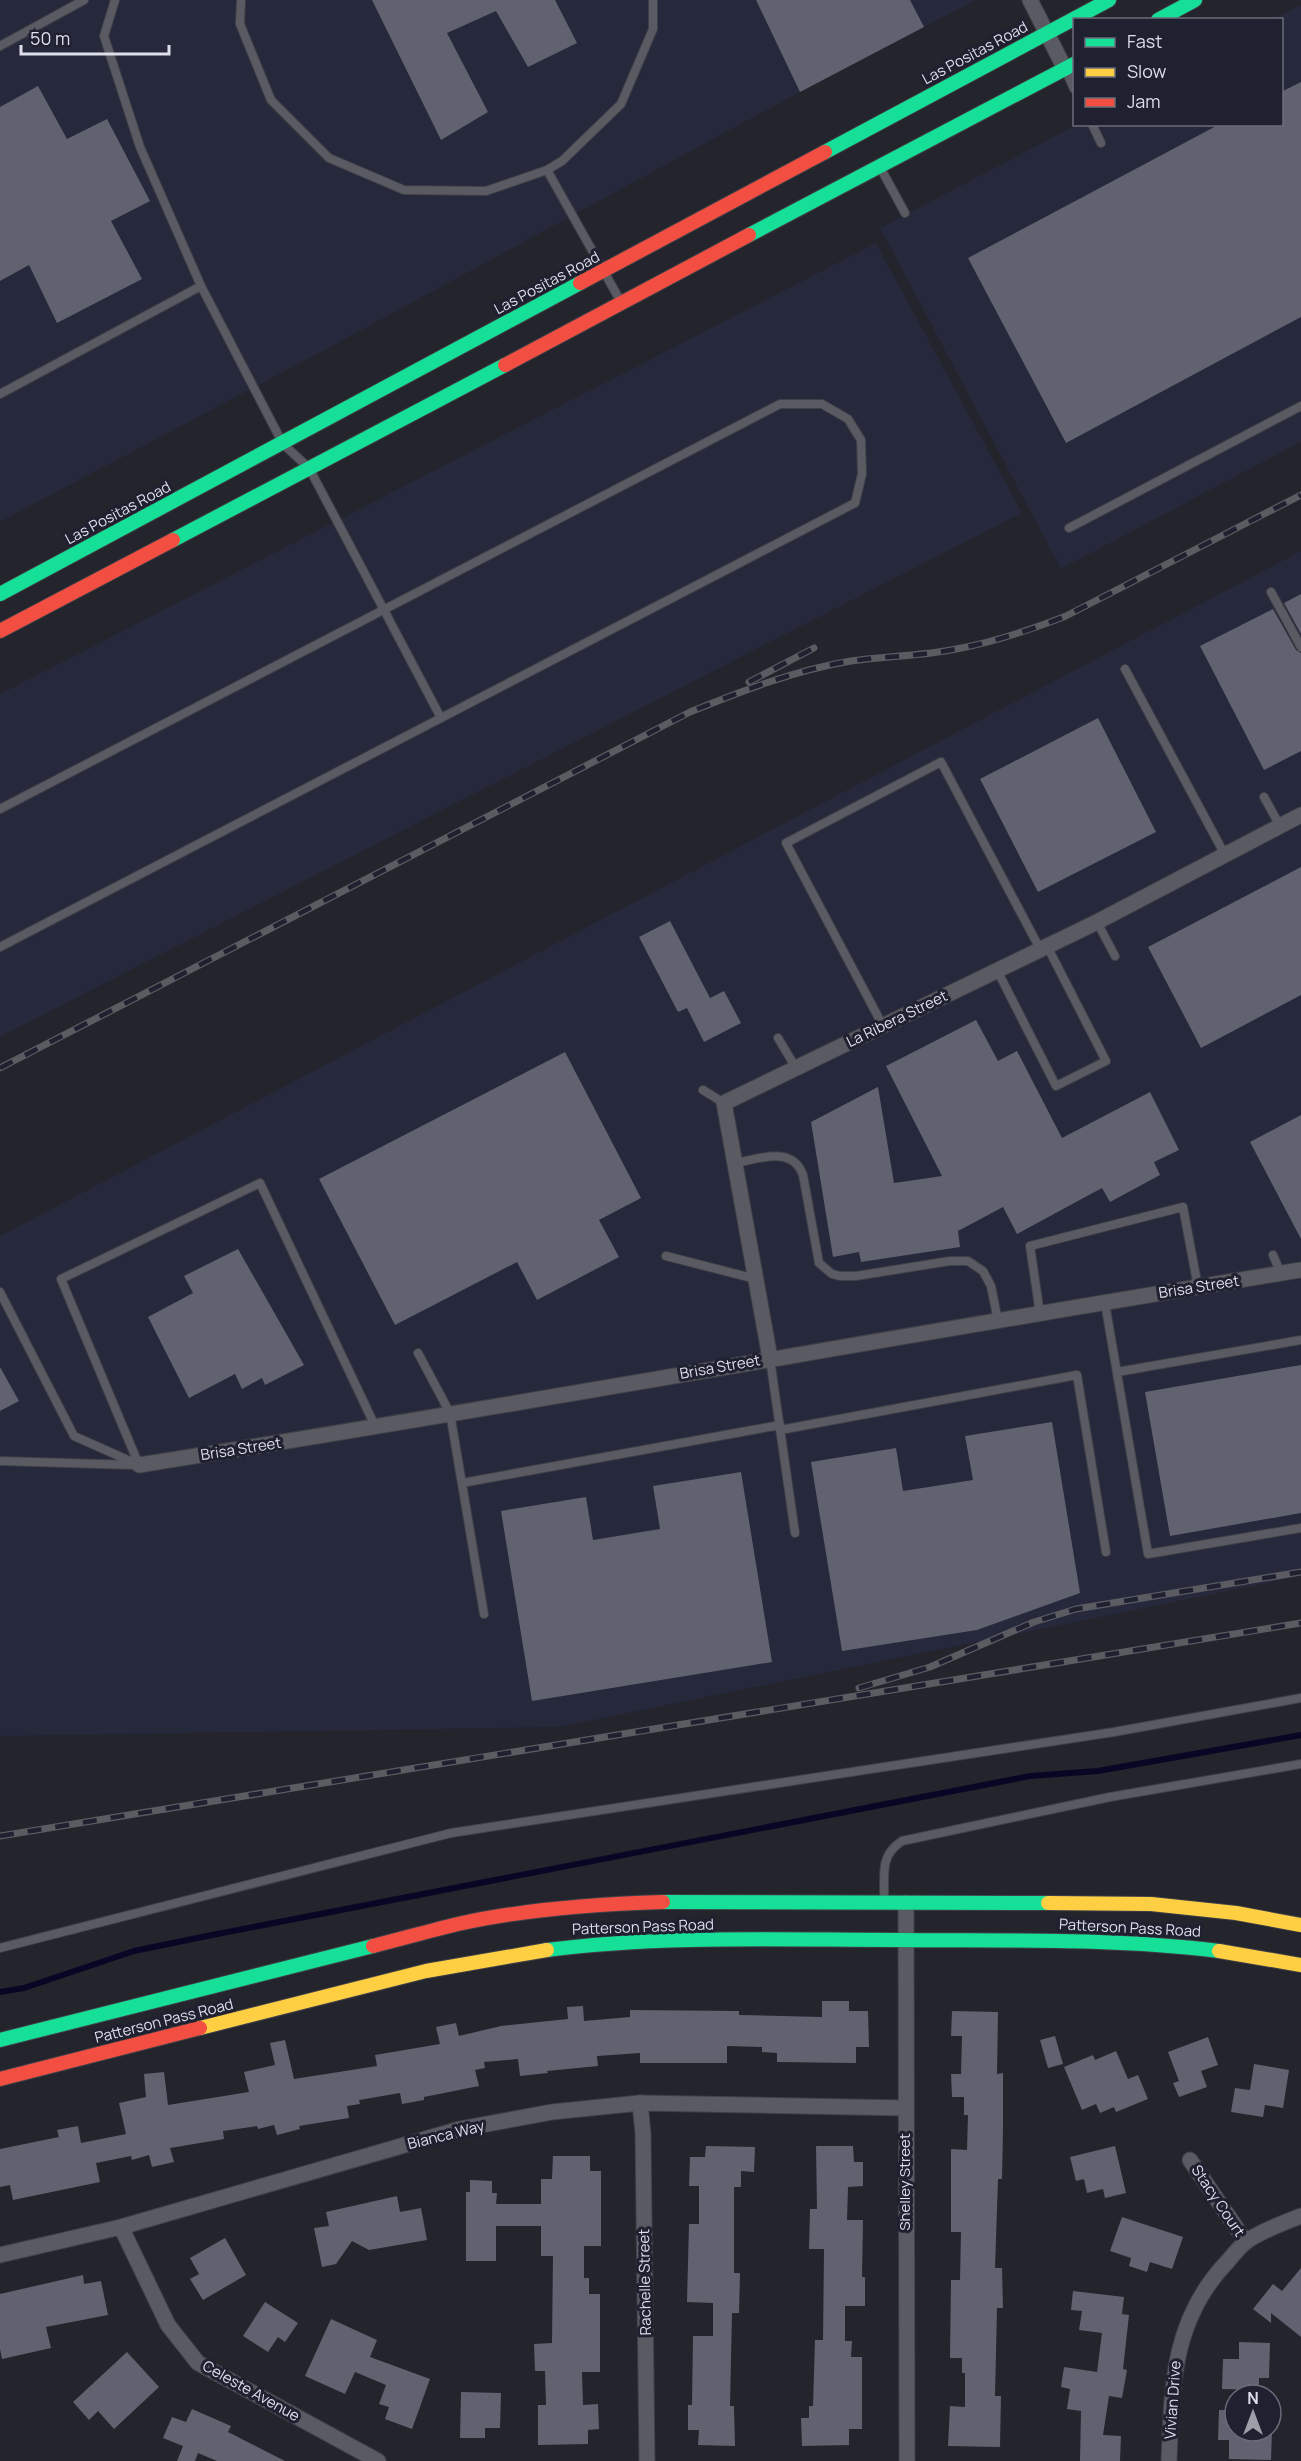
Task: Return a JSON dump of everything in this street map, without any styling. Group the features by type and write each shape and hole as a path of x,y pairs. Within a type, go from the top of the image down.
{"main road":[{"name":"Las Positas Road","path":"1075,18 1108,0"},
{"path":"1162,18 1195,0"},
{"name":"Las Positas Road","path":"0,594 1073,19"},
{"path":"0,630 1070,67"},
{"name":"Patterson Pass Road","path":"0,2040 459,1924 530,1911 609,1902 1151,1904 1236,1913 1301,1925"},
{"name":"Patterson Pass Road","path":"0,2079 426,1971 559,1947 620,1942 906,1940 1151,1943 1232,1952 1301,1965"}],"street":[{"path":"1030,0 1070,67"},
{"name":"La Ribera Street","path":"724,1103 1097,922 1301,815"},
{"path":"724,1103 770,1358"},
{"name":"Brisa Street","path":"139,1465 376,1428 450,1413 770,1358 1301,1270"},
{"name":"Shelley Street","path":"906,1903 904,2108 907,2461"},
{"name":"Bianca Way","path":"0,2255 121,2227 460,2129 552,2112 640,2103 904,2108"},
{"name":"Rachelle Street","path":"640,2103 643,2133 647,2461"},
{"name":"Stacy Court","path":"1190,2160 1246,2242"},
{"name":"Vivian Drive","path":"1169,2461 1171,2396 1177,2354 1190,2318 1210,2279 1246,2242 1301,2216"},
{"name":"Celeste Avenue","path":"121,2227 168,2325 198,2363 378,2461"}],"lane":[{"path":"0,46 84,0"},
{"path":"115,0 104,36 140,147 201,286 283,444 309,468 441,718"},
{"path":"241,0 240,24 271,100 328,159 404,190 486,191 547,170 562,161 621,104 653,28 653,0"},
{"path":"1070,67 1073,84"},
{"path":"1093,126 1101,143"},
{"path":"881,168 905,213"},
{"path":"547,170 622,304"},
{"path":"0,394 201,286"},
{"path":"0,809 780,404 822,404 848,419 861,440 862,474 855,502 0,947"},
{"path":"1070,528 1301,406"},
{"path":"1271,592 1301,647"},
{"path":"1125,669 1225,855"},
{"path":"883,1026 786,843 941,762 1106,1061 1056,1086 997,970"},
{"path":"1264,797 1280,826"},
{"path":"1097,922 1116,956"},
{"path":"778,1038 796,1068"},
{"path":"703,1090 724,1103"},
{"path":"735,1163 778,1156 791,1158 799,1163 819,1263 832,1274 856,1275 950,1261 968,1261 983,1271 991,1286 998,1321"},
{"path":"139,1465 61,1280 260,1183 376,1428"},
{"path":"1040,1314 1030,1246 1184,1207 1198,1287"},
{"path":"1273,1255 1281,1274"},
{"path":"666,1256 756,1279"},
{"path":"0,1292 74,1436 139,1465"},
{"path":"1104,1303 1148,1554 1301,1528"},
{"path":"1117,1372 1301,1340"},
{"path":"418,1353 450,1413 483,1614"},
{"path":"770,1358 795,1533"},
{"path":"462,1483 1077,1376 1106,1552"},
{"path":"0,1461 139,1465"},
{"path":"0,1948 451,1833 1114,1732 1301,1698"},
{"path":"884,1903 884,1863 887,1854 902,1841 1110,1797 1301,1764"}],"shaded area":[{"path":"0,0 976,0 800,92 336,344 0,522"},
{"path":"1301,5 1301,442 1061,569 880,228 1074,126 1283,126 1283,18 1275,18"},
{"path":"876,243 1022,513 0,1037 0,694"},
{"path":"1301,551 1301,1576 559,1727 0,1736 0,1236"}],"building":[{"path":"372,0 555,0 577,43 528,67 496,11 447,33 488,112 441,140"},
{"path":"756,0 910,0 924,27 800,92"},
{"path":"1301,82 1301,317 1066,443 968,258 1216,126 1283,126 1283,91"},
{"path":"38,86 67,139 107,119 150,201 111,221 142,279 57,323 29,265 0,281 0,107"},
{"path":"1301,594 1301,634 1284,603"},
{"path":"1273,609 1296,650 1301,653 1301,751 1264,770 1200,646"},
{"path":"1098,718 1156,832 1038,892 980,779"},
{"path":"1301,867 1301,995 1201,1048 1148,947"},
{"path":"670,921 710,998 724,991 741,1023 704,1042 687,1008 678,1012 639,937"},
{"path":"976,1020 998,1061 1017,1051 1062,1138 1150,1092 1179,1150 1154,1162 1160,1175 1110,1202 1102,1188 1017,1234 1003,1207 958,1231 960,1247 861,1262 859,1252 833,1257 811,1122 878,1087 894,1183 942,1176 886,1066"},
{"path":"565,1052 641,1198 599,1220 619,1257 537,1300 517,1262 395,1325 319,1179"},
{"path":"1301,1115 1301,1239 1250,1142"},
{"path":"238,1249 304,1365 265,1385 262,1378 242,1389 235,1374 189,1398 148,1317 193,1293 184,1276"},
{"path":"1301,1365 1301,1513 1170,1536 1145,1392"},
{"path":"0,1367 19,1401 0,1411"},
{"path":"1052,1422 1080,1593 977,1630 842,1651 811,1462 896,1448 903,1491 973,1480 965,1436"},
{"path":"741,1472 772,1662 532,1701 501,1511 586,1497 593,1540 660,1529 653,1486"},
{"path":"822,2001 849,2001 849,2011 868,2011 869,2047 856,2047 856,2063 777,2062 777,2053 762,2052 762,2047 727,2046 727,2063 640,2063 640,2053 597,2056 598,2066 520,2076 518,2059 484,2062 485,2068 475,2070 479,2086 424,2097 424,2100 402,2104 400,2093 359,2100 360,2104 347,2106 349,2118 299,2126 300,2129 277,2135 274,2125 258,2129 257,2126 223,2131 224,2139 170,2148 174,2162 152,2167 149,2155 132,2160 131,2156 96,2163 100,2182 13,2200 10,2185 0,2187 0,2149 59,2137 57,2130 78,2126 81,2143 126,2134 119,2103 146,2097 144,2074 164,2072 168,2105 249,2092 244,2072 275,2065 270,2043 285,2040 294,2079 377,2066 375,2055 440,2044 436,2027 456,2023 459,2036 501,2026 568,2019 567,2007 583,2006 584,2021 630,2017 630,2010 739,2011 739,2015 822,2017"},
{"path":"952,2011 998,2012 997,2074 1003,2073 1003,2129 1002,2179 998,2179 995,2268 1002,2268 1003,2308 997,2308 995,2396 1001,2396 1000,2447 948,2446 950,2406 965,2407 965,2373 962,2373 962,2358 950,2358 951,2280 960,2280 961,2232 951,2232 951,2149 967,2150 968,2115 964,2115 964,2097 952,2097 951,2074 961,2074 962,2036 951,2036"},
{"path":"1055,2036 1063,2064 1048,2068 1040,2040"},
{"path":"1208,2037 1218,2065 1201,2071 1207,2087 1179,2097 1173,2083 1179,2081 1168,2052"},
{"path":"1116,2051 1128,2079 1138,2075 1148,2099 1116,2112 1114,2107 1100,2113 1096,2104 1082,2110 1064,2067 1093,2055 1095,2060"},
{"path":"1254,2064 1289,2070 1283,2108 1265,2105 1263,2117 1231,2112 1235,2088 1250,2090"},
{"path":"706,2146 755,2147 754,2172 741,2171 741,2187 734,2187 734,2273 740,2273 739,2313 732,2313 730,2406 734,2406 735,2446 698,2445 699,2430 688,2430 688,2405 692,2405 693,2336 713,2336 713,2303 687,2302 689,2224 699,2224 699,2186 689,2186 690,2157 705,2157"},
{"path":"816,2146 853,2146 854,2162 863,2162 863,2186 848,2187 847,2220 863,2220 862,2277 865,2277 865,2306 845,2306 845,2341 852,2341 851,2357 862,2357 862,2429 849,2429 849,2445 802,2446 801,2418 809,2418 809,2406 813,2406 815,2340 823,2340 824,2249 809,2249 810,2209 817,2209"},
{"path":"1115,2146 1126,2193 1105,2198 1103,2189 1087,2193 1084,2179 1076,2181 1070,2157"},
{"path":"553,2156 590,2156 590,2171 601,2171 601,2246 584,2246 584,2278 589,2278 589,2294 600,2294 600,2372 582,2372 583,2405 598,2404 599,2429 588,2430 588,2444 538,2445 538,2405 546,2405 545,2371 535,2371 534,2344 552,2343 553,2256 541,2256 541,2226 496,2226 496,2261 466,2261 466,2192 470,2192 470,2180 492,2181 492,2193 497,2193 496,2204 541,2204 541,2179 552,2179"},
{"path":"397,2196 400,2212 421,2208 427,2240 369,2250 352,2241 336,2264 322,2267 314,2228 329,2226 326,2212"},
{"path":"1122,2217 1183,2237 1172,2269 1150,2262 1147,2272 1129,2266 1131,2258 1110,2251"},
{"path":"225,2238 246,2275 203,2300 190,2279 199,2274 190,2258"},
{"path":"1301,2268 1301,2337 1271,2313 1271,2323 1253,2309 1273,2284 1282,2291"},
{"path":"83,2275 84,2284 101,2281 108,2315 46,2327 51,2348 2,2359 0,2294"},
{"path":"1073,2291 1124,2297 1122,2314 1129,2315 1123,2369 1127,2370 1122,2398 1109,2396 1103,2435 1121,2436 1120,2461 1080,2461 1081,2411 1067,2409 1070,2389 1061,2387 1064,2367 1097,2372 1102,2333 1079,2330 1082,2311 1071,2310"},
{"path":"265,2302 298,2323 285,2342 278,2337 268,2352 243,2336"},
{"path":"331,2319 377,2340 370,2357 430,2379 412,2429 385,2419 389,2407 379,2404 386,2385 355,2372 345,2394 305,2376"},
{"path":"1239,2342 1270,2343 1269,2378 1259,2378 1259,2383 1223,2383 1222,2389 1223,2359 1239,2359"},
{"path":"127,2352 159,2387 114,2429 98,2411 89,2420 73,2402"},
{"path":"461,2392 501,2393 500,2428 485,2428 485,2438 460,2438"},
{"path":"192,2409 231,2426 228,2432 285,2461 217,2461 198,2453 195,2461 177,2461 183,2446 163,2438 172,2417 186,2422"},
{"path":"1219,2410 1223,2410 1223,2440 1218,2440"},
{"path":"1229,2443 1272,2443 1271,2460 1229,2459"}],"waterway":[{"path":"0,1992 24,1988 134,1951 212,1935 1030,1776 1098,1771 1301,1735"}],"railway":[{"path":"0,1068 690,712 749,689 830,665 956,649 1039,626 1066,616 1301,495"},
{"path":"749,682 814,648"},
{"path":"859,1688 930,1667 1034,1622 1076,1609 1301,1572"},
{"path":"0,1836 1301,1623"}],"traffic: fast":[{"path":"1075,18 1109,0"},
{"path":"1162,18 1195,0"},
{"path":"825,152 1073,19"},
{"path":"749,235 1073,65"},
{"path":"0,594 580,283"},
{"path":"173,540 505,365"},
{"path":"663,1902 1048,1903"},
{"path":"547,1950 635,1942 768,1939 1060,1941 1140,1944 1219,1951"},
{"path":"0,2040 373,1946"}],"traffic: slow":[{"path":"1048,1903 1151,1904 1236,1913 1301,1925"},
{"path":"200,2028 426,1971 547,1950"},
{"path":"1219,1951 1301,1965"}],"traffic: jam":[{"path":"580,283 825,152"},
{"path":"505,365 749,235"},
{"path":"0,631 173,540"},
{"path":"373,1946 458,1924 534,1911 663,1902"},
{"path":"0,2079 200,2028"}]}
